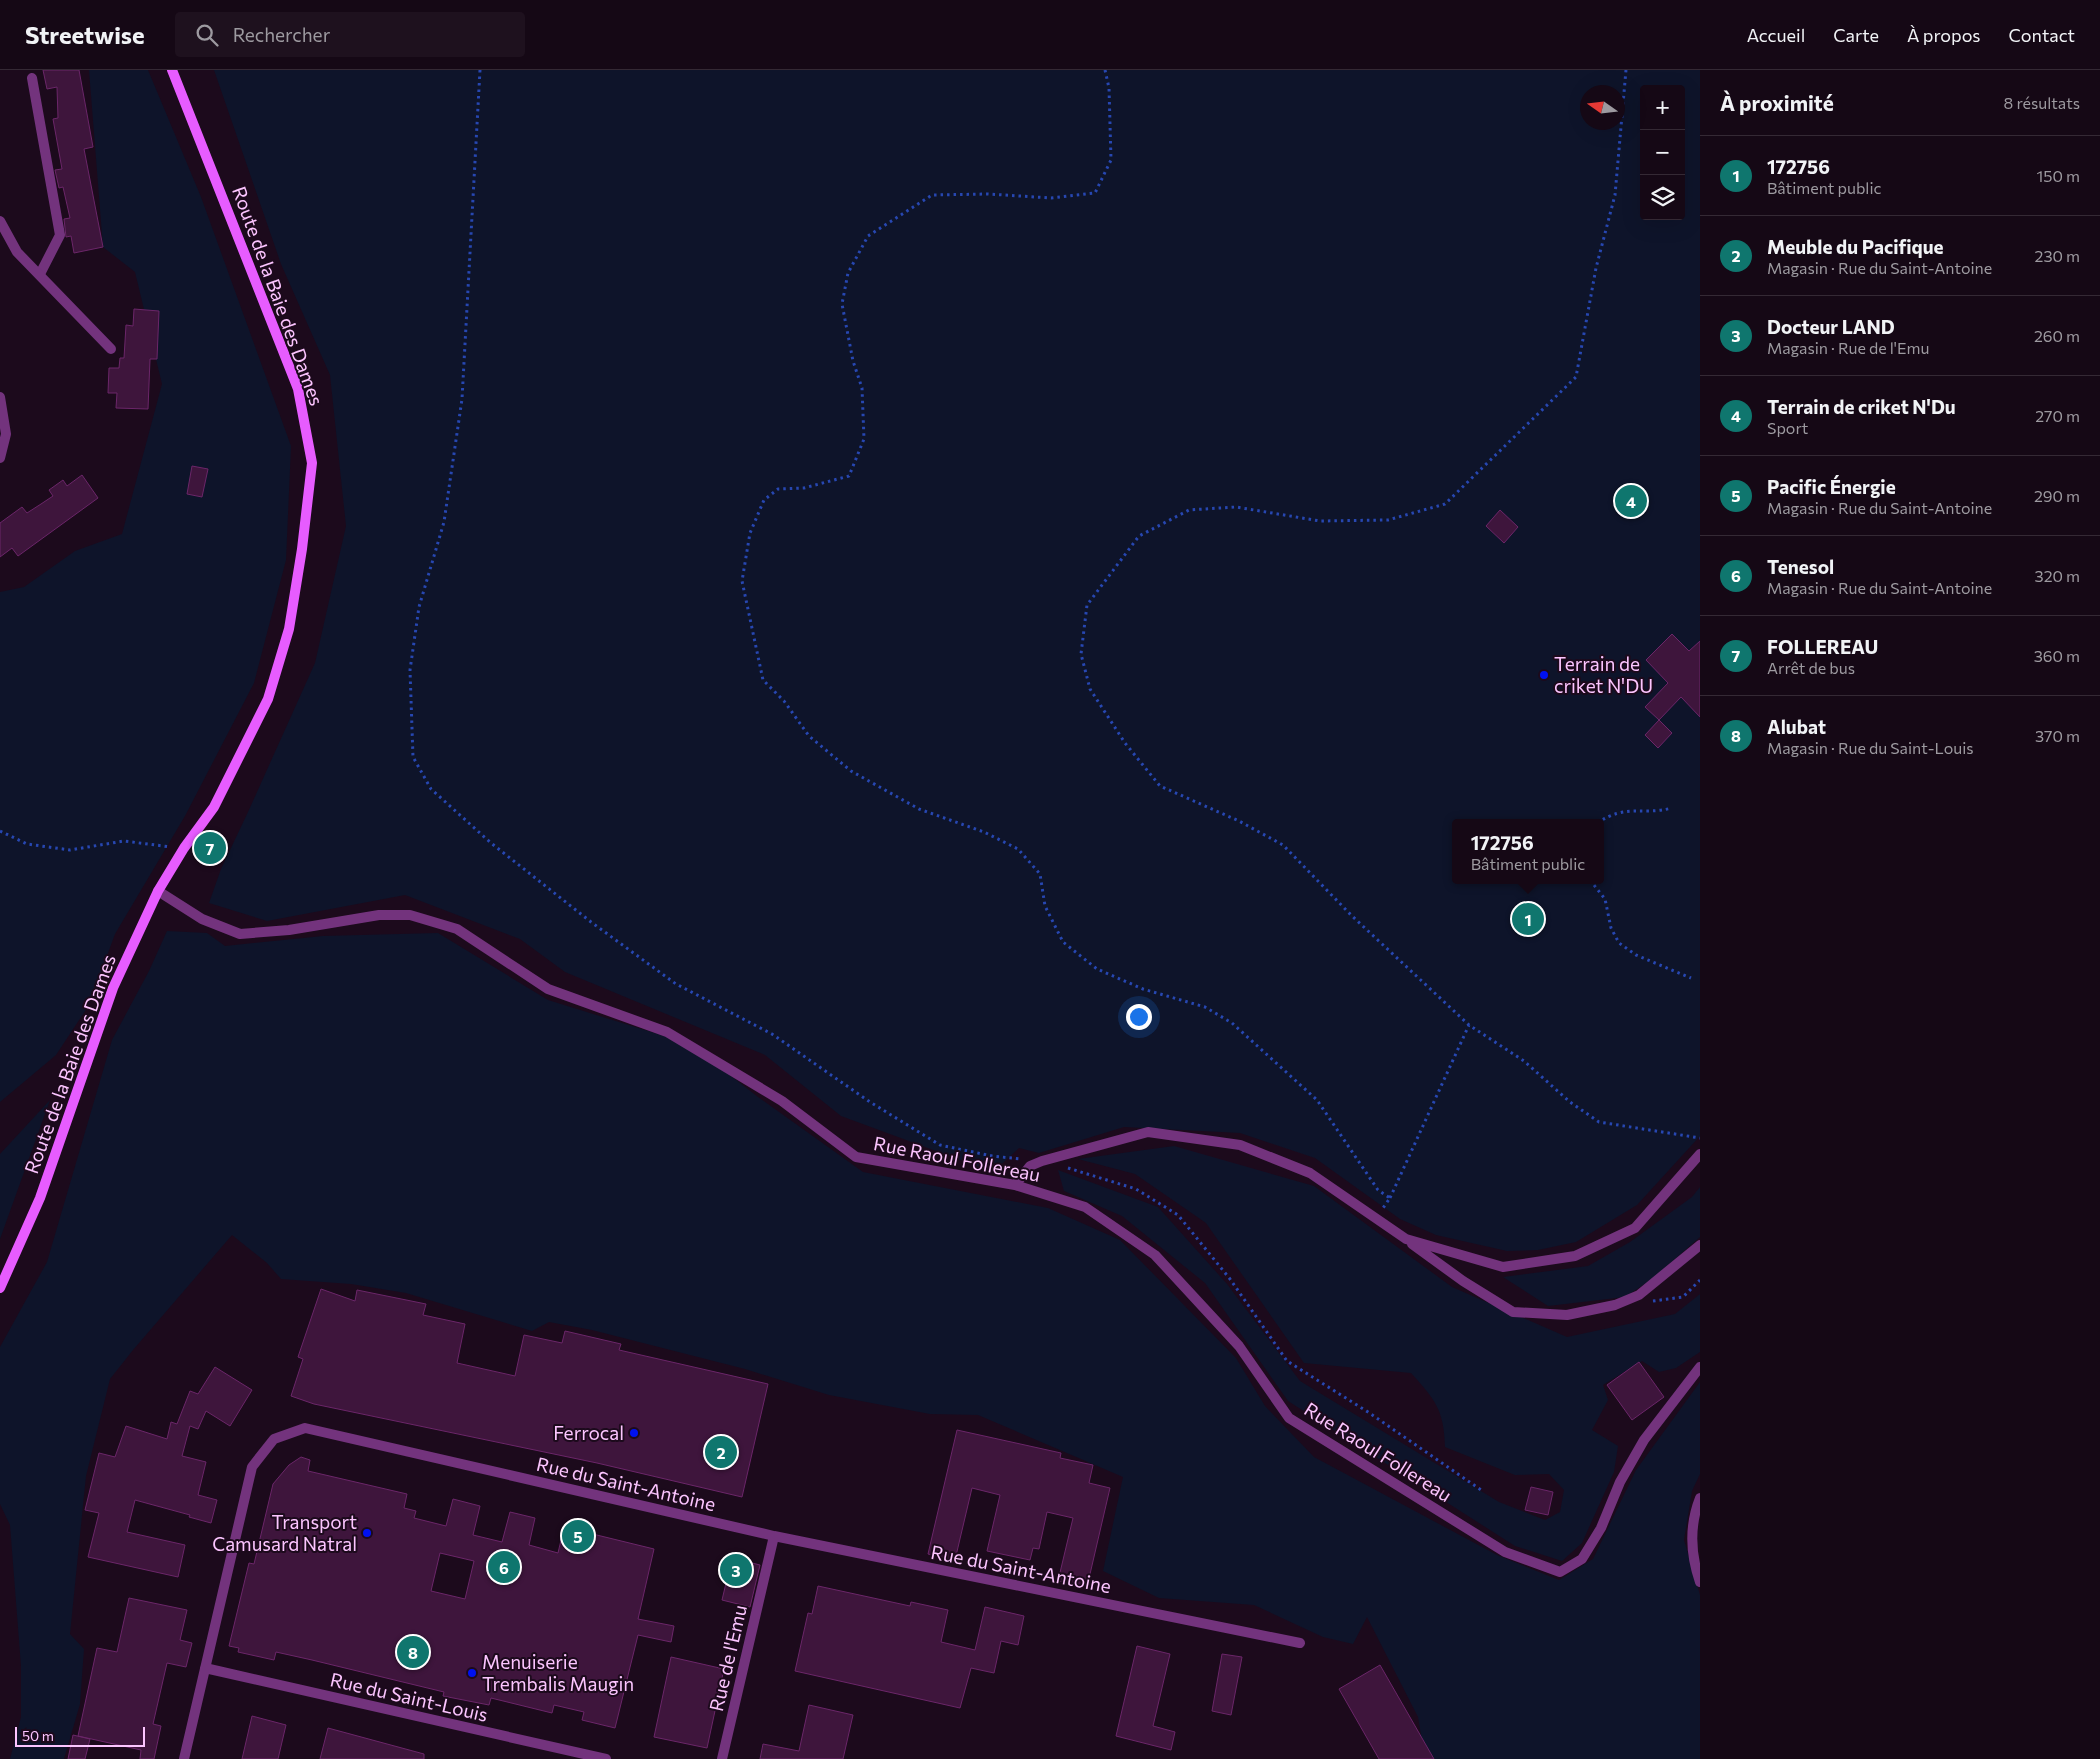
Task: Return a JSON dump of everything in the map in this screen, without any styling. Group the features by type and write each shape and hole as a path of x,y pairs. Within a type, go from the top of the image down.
{"main road":[{"name":"Route de la Baie des Dames","path":"0,1288 40,1198 113,988 158,890 184,848 214,807 268,699 289,629 302,549 312,464 298,388 172,70"}],"street":[{"path":"32,78 60,235 40,274"},
{"path":"0,221 17,252 111,349"},
{"path":"0,397 6,434 0,458"},
{"name":"Rue Raoul Follereau","path":"158,890 202,919 240,934 289,930 379,915 410,914 457,928 548,990 667,1032 782,1101 856,1157 1015,1185 1085,1206 1155,1255 1239,1346 1289,1418 1505,1552 1560,1572 1582,1558 1601,1528 1620,1482 1644,1440 1700,1367"},
{"path":"1015,1185 1030,1166 1042,1161 1148,1132 1240,1145 1310,1173 1512,1312 1567,1315 1615,1305 1639,1295 1700,1245"},
{"path":"1406,1239 1503,1267 1575,1256 1635,1228 1700,1154"},
{"name":"Rue du Saint-Antoine","path":"184,1759 252,1467 274,1439 305,1428 774,1536 1300,1643"},
{"path":"1700,1498 1692,1518 1693,1562 1700,1582"},
{"name":"Rue de l'Emu","path":"722,1759 774,1536"},
{"name":"Rue du Saint-Louis","path":"205,1668 606,1759"}],"path":[{"path":"480,70 462,399 444,522 419,607 412,661 413,757 432,790 491,843 591,922 676,984 772,1034 870,1102 940,1145 992,1156 1042,1161"},
{"path":"1105,70 1109,88 1112,160 1095,193 1051,198 988,194 932,195 868,236 848,273 842,304 847,336 862,388 864,439 849,476 804,488 778,489 764,500 750,533 742,581 763,680 784,701 809,736 851,771 919,809 984,832 1018,849 1040,874 1045,906 1063,942 1097,969 1143,989 1205,1007 1232,1022 1317,1100 1378,1190 1390,1198"},
{"path":"1626,70 1615,195 1596,268 1576,377 1445,504 1388,520 1320,521 1236,507 1188,510 1139,536 1087,605 1082,654 1090,689 1125,743 1160,786 1239,820 1283,844 1352,916 1469,1025 1524,1061 1570,1102 1599,1122 1700,1138"},
{"path":"1603,819 1613,813 1638,809 1658,811 1672,808"},
{"path":"0,831 27,844 70,850 124,841 184,848"},
{"path":"1593,884 1605,899 1611,928 1619,943 1636,956 1691,978"},
{"path":"1376,1219 1390,1198 1469,1025"},
{"path":"1065,1167 1136,1189 1178,1215 1230,1279 1286,1361 1368,1412 1484,1492"},
{"path":"1639,1295 1654,1301 1683,1297 1700,1280"}],"shaded area":[{"path":"89,70 148,70 201,197 291,446 286,560 254,683 185,816 115,934 89,1005 56,1055 0,1102 0,592 24,587 75,551 122,534 162,384 135,272 103,247"},
{"path":"214,70 1700,70 1700,1136 1637,1205 1576,1242 1538,1250 1507,1251 1436,1235 1400,1219 1315,1158 1240,1133 1124,1127 1039,1153 1019,1148 993,1172 841,1116 765,1055 565,972 520,939 405,895 267,921 209,903 221,869 315,663 346,526 330,375 281,264"},
{"path":"167,931 207,933 225,946 323,936 438,933 548,1000 690,1044 758,1097 863,1172 1048,1208 1120,1240 1236,1358 1265,1406 1314,1457 1497,1555 1559,1580 1593,1559 1636,1470 1700,1382 1700,1474 1692,1491 1684,1540 1700,1595 1700,1759 1425,1759 1418,1717 1367,1617 1353,1644 1323,1637 1254,1605 1159,1598 1103,1571 1123,1477 978,1415 930,1414 829,1395 745,1369 592,1330 549,1322 532,1331 406,1293 351,1284 281,1279 267,1263 232,1235 110,1379 86,1476 70,1634 84,1649 80,1704 64,1759 10,1759 21,1717 21,1666 10,1525 0,1504 0,1347 47,1262 112,1040 149,971"},
{"path":"50,1100 0,1239 0,1154"},
{"path":"1174,1146 1314,1186 1452,1287 1567,1337 1675,1314 1700,1294 1700,1352 1676,1368 1659,1372 1642,1361 1603,1385 1608,1400 1592,1430 1618,1446 1614,1472 1582,1543 1562,1561 1515,1546 1288,1401 1205,1283 1122,1216 1064,1191 1058,1170 1158,1207 1227,1284 1300,1381 1499,1502 1545,1520 1560,1512 1564,1490 1549,1474 1515,1475 1445,1447 1443,1423 1437,1406 1411,1373 1304,1363 1206,1223 1135,1174 1078,1159"},
{"path":"1700,1187 1700,1237 1652,1279 1625,1297 1548,1306 1503,1277 1588,1266 1630,1242 1692,1197"}],"building":[{"path":"43,70 79,70 93,147 84,149 103,247 74,253 71,236 66,237 64,219 70,218 63,187 59,188 55,170 62,169 53,119 58,118 57,87 47,89"},
{"path":"134,309 159,311 157,359 150,359 148,409 116,408 117,393 108,393 109,368 119,368 120,358 124,358 126,325 133,326"},
{"path":"192,466 208,469 202,497 187,494"},
{"path":"82,475 98,498 18,556 12,548 0,557 0,523 22,507 27,513 53,496 49,490 63,480 67,486"},
{"path":"1500,510 1518,527 1504,543 1486,526"},
{"path":"1672,634 1689,651 1700,641 1700,717 1681,697 1659,720 1645,707 1668,683 1646,660"},
{"path":"1659,720 1672,733 1658,748 1645,735"},
{"path":"321,1289 355,1301 357,1290 426,1304 423,1315 465,1324 457,1363 515,1376 524,1335 562,1343 565,1331 621,1344 619,1350 768,1384 742,1497 597,1463 314,1404 291,1396 303,1359 298,1357"},
{"path":"1639,1362 1664,1397 1632,1420 1607,1385"},
{"path":"215,1367 252,1390 230,1426 206,1411 198,1429 190,1426 182,1456 206,1462 198,1495 217,1500 211,1523 189,1517 190,1515 135,1500 127,1532 185,1545 178,1577 88,1557 99,1513 85,1510 99,1453 115,1457 126,1426 167,1439 171,1422 177,1424 190,1391 198,1394"},
{"path":"957,1430 1061,1453 1060,1458 1093,1465 1089,1483 1110,1488 1087,1587 1058,1581 1073,1518 1047,1512 1039,1549 1033,1548 1030,1560 987,1551 1000,1495 972,1488 955,1560 928,1554"},
{"path":"301,1457 310,1460 308,1471 407,1494 404,1508 416,1511 414,1518 446,1526 453,1499 480,1506 473,1535 502,1542 510,1512 535,1518 529,1545 558,1553 564,1527 654,1549 638,1619 674,1626 671,1642 638,1635 615,1728 582,1720 584,1712 554,1705 552,1713 491,1698 489,1705 443,1696 444,1692 276,1652 274,1660 238,1652 239,1648 229,1646 249,1563 254,1564 273,1484 289,1465","holes":["440,1553 474,1561 465,1599 431,1591"]},
{"path":"1531,1487 1553,1492 1548,1515 1525,1510"},
{"path":"732,1558 760,1565 750,1607 722,1600"},
{"path":"818,1586 910,1606 911,1602 948,1610 941,1642 975,1650 985,1607 1024,1616 1018,1645 1001,1641 994,1673 971,1668 960,1708 795,1671 808,1613 812,1614"},
{"path":"129,1598 187,1610 180,1640 192,1643 186,1667 167,1663 153,1724 161,1726 154,1759 140,1759 141,1750 78,1736 97,1648 117,1652"},
{"path":"1137,1646 1170,1654 1153,1726 1175,1732 1171,1750 1116,1736"},
{"path":"1222,1654 1242,1657 1231,1715 1212,1711"},
{"path":"671,1657 724,1669 707,1748 654,1737"},
{"path":"1380,1665 1434,1759 1379,1759 1339,1689"},
{"path":"809,1705 853,1715 843,1759 760,1759 763,1744 799,1751"},
{"path":"252,1716 286,1725 278,1759 242,1759"},
{"path":"328,1728 424,1754 424,1759 320,1759"},
{"path":"73,1735 90,1739 85,1759 68,1759"}],"place":[{"name":"Terrain de criket N'Du","path":"1631,501"},
{"name":"Terrain de criket N'DU","path":"1544,675"},
{"name":"FOLLEREAU","path":"210,848"},
{"name":"172756","path":"1528,919"},
{"name":"Ferrocal","path":"634,1433"},
{"name":"Meuble du Pacifique","path":"721,1452"},
{"name":"Transport Camusard Natral","path":"367,1533"},
{"name":"Pacific Énergie","path":"578,1536"},
{"name":"Tenesol","path":"504,1567"},
{"name":"Docteur LAND","path":"736,1570"},
{"name":"Alubat","path":"413,1652"},
{"name":"Menuiserie Trembalis Maugin","path":"472,1673"}]}
